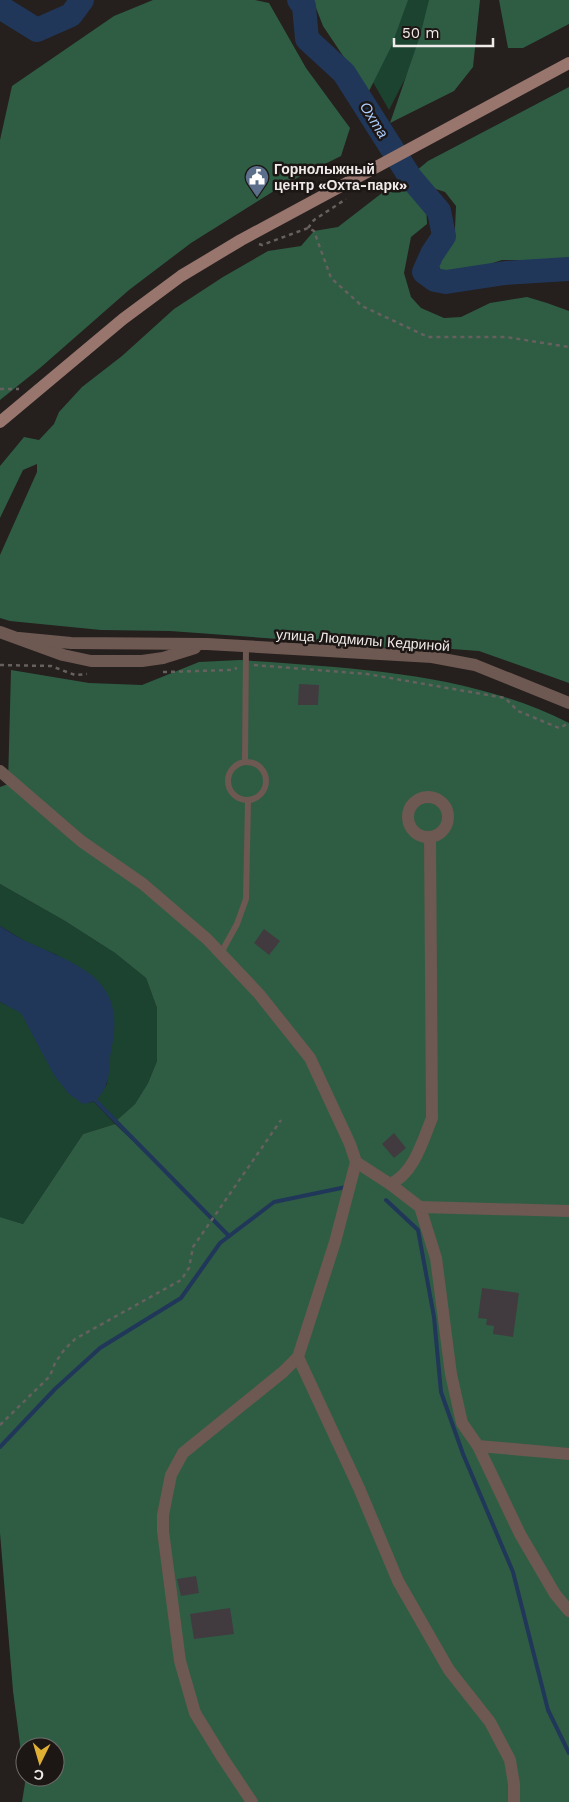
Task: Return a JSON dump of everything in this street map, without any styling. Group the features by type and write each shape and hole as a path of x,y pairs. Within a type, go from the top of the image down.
{"street":[{"path":"0,422 123,319 181,276 241,240 569,63"},
{"name":"улица Людмилы Кедриной","path":"0,632 63,655 91,661 142,661 163,658 207,644"},
{"name":"улица Людмилы Кедриной","path":"20,638 70,643 207,644 432,657 475,665 569,703"},
{"path":"0,771 81,841 143,884 207,939 259,994 310,1058 350,1144 356,1162 334,1242 298,1357 283,1372 183,1453 171,1475 164,1515 163,1531 180,1661 195,1713 252,1802"},
{"path":"390,1184 399,1181 410,1167 421,1147 432,1118 430,837"},
{"path":"356,1162 390,1184 420,1208 436,1258 451,1374 462,1423 478,1446 520,1534 555,1594 569,1611"},
{"path":"420,1208 569,1211"},
{"path":"298,1357 303,1372 359,1488 398,1581 449,1670 490,1722 510,1760 514,1784 514,1802"},
{"path":"478,1446 569,1454"}],"lane":[{"path":"245,762 246,646"},
{"path":"245,762 257,764 265,774 266,786 260,796 248,801 236,798 228,789 227,777 234,766 245,762"},
{"path":"221,953 237,924 246,899 248,801"}],"path":[{"path":"241,240 262,245 308,228 314,220 354,194"},
{"path":"308,228 314,230 331,278 337,284 362,306 428,337 506,337 569,347"},
{"path":"0,389 26,388"},
{"path":"162,672 230,670 246,664 367,674 505,698 518,711 559,728 569,723"},
{"path":"0,665 51,666 75,675 94,674"},
{"path":"0,1425 50,1376 55,1363 75,1339 181,1280 189,1268 193,1247 281,1120"}],"green space":[{"path":"153,0 255,0 269,3 306,68 350,128 341,156 285,184 191,243 129,290 40,368 0,400 0,140 12,86 114,16"},
{"path":"313,0 408,0 391,47 368,93 323,26"},
{"path":"401,0 435,0 426,38 389,110 370,77"},
{"path":"429,0 480,0 473,67 454,91 390,123 420,36"},
{"path":"499,0 569,0 569,24 523,48 508,48"},
{"path":"569,87 569,260 502,260 471,270 444,274 437,264 455,229 456,206 445,192 430,187 416,171 428,161"},
{"path":"402,186 415,189 426,205 427,224 411,237 404,273 411,297 421,308 444,318 461,317 490,303 527,297 569,311 569,683 479,651 425,647 365,648 319,642 170,631 101,630 10,621 0,618 0,555 37,472 37,464 23,470 0,518 0,466 24,437 39,440 54,424 59,412 82,387 122,356 174,309 223,277 268,251 301,246 314,231 338,227 382,193"},
{"path":"240,660 324,666 408,675 450,683 530,706 569,723 569,1802 22,1802 24,1787 65,1787 65,1737 19,1737 13,1691 0,1533 0,1217 23,1224 83,1134 115,1124 165,1171 117,1120 135,1104 148,1083 157,1061 157,1008 146,978 115,953 65,921 0,884 0,787 8,784 11,670 89,683 142,685 199,662"},
{"path":"0,884 65,921 115,953 146,978 157,1008 157,1061 148,1083 135,1104 117,1120 96,1100 107,1084 109,1062 57,955 28,943 0,926"},
{"path":"0,1002 21,1012 83,1103 94,1102 115,1124 83,1134 23,1224 0,1217"}],"water":[{"path":"0,926 22,940 84,969 107,992 113,1008 114,1027 109,1073 104,1089 96,1101 83,1104 69,1094 54,1075 21,1013 0,1002"}],"building":[{"path":"299,684 319,685 318,705 298,705"},
{"path":"264,929 280,941 269,955 254,943"},
{"path":"394,1133 406,1148 394,1158 382,1144"},
{"path":"482,1288 519,1293 513,1337 493,1334 494,1326 486,1325 487,1319 478,1318"},
{"path":"196,1576 199,1593 181,1596 177,1579"},
{"path":"230,1608 234,1634 194,1639 190,1614"}],"waterway":[{"name":"Охта","path":"0,7 37,30 71,15 82,0"},
{"name":"Охта","path":"299,0 304,6 307,39 344,73 410,177 439,211 444,236 432,254 424,272 435,280 446,282 505,273 569,269"},
{"path":"93,1098 229,1236"},
{"path":"0,1447 55,1389 100,1348 181,1298 220,1243 274,1202 346,1187"},
{"path":"386,1200 418,1230 434,1317 441,1392 463,1454 513,1572 548,1710 569,1753"}],"place":[{"name":"Горнолыжный центр «Охта-парк»","path":"257,198"}]}
